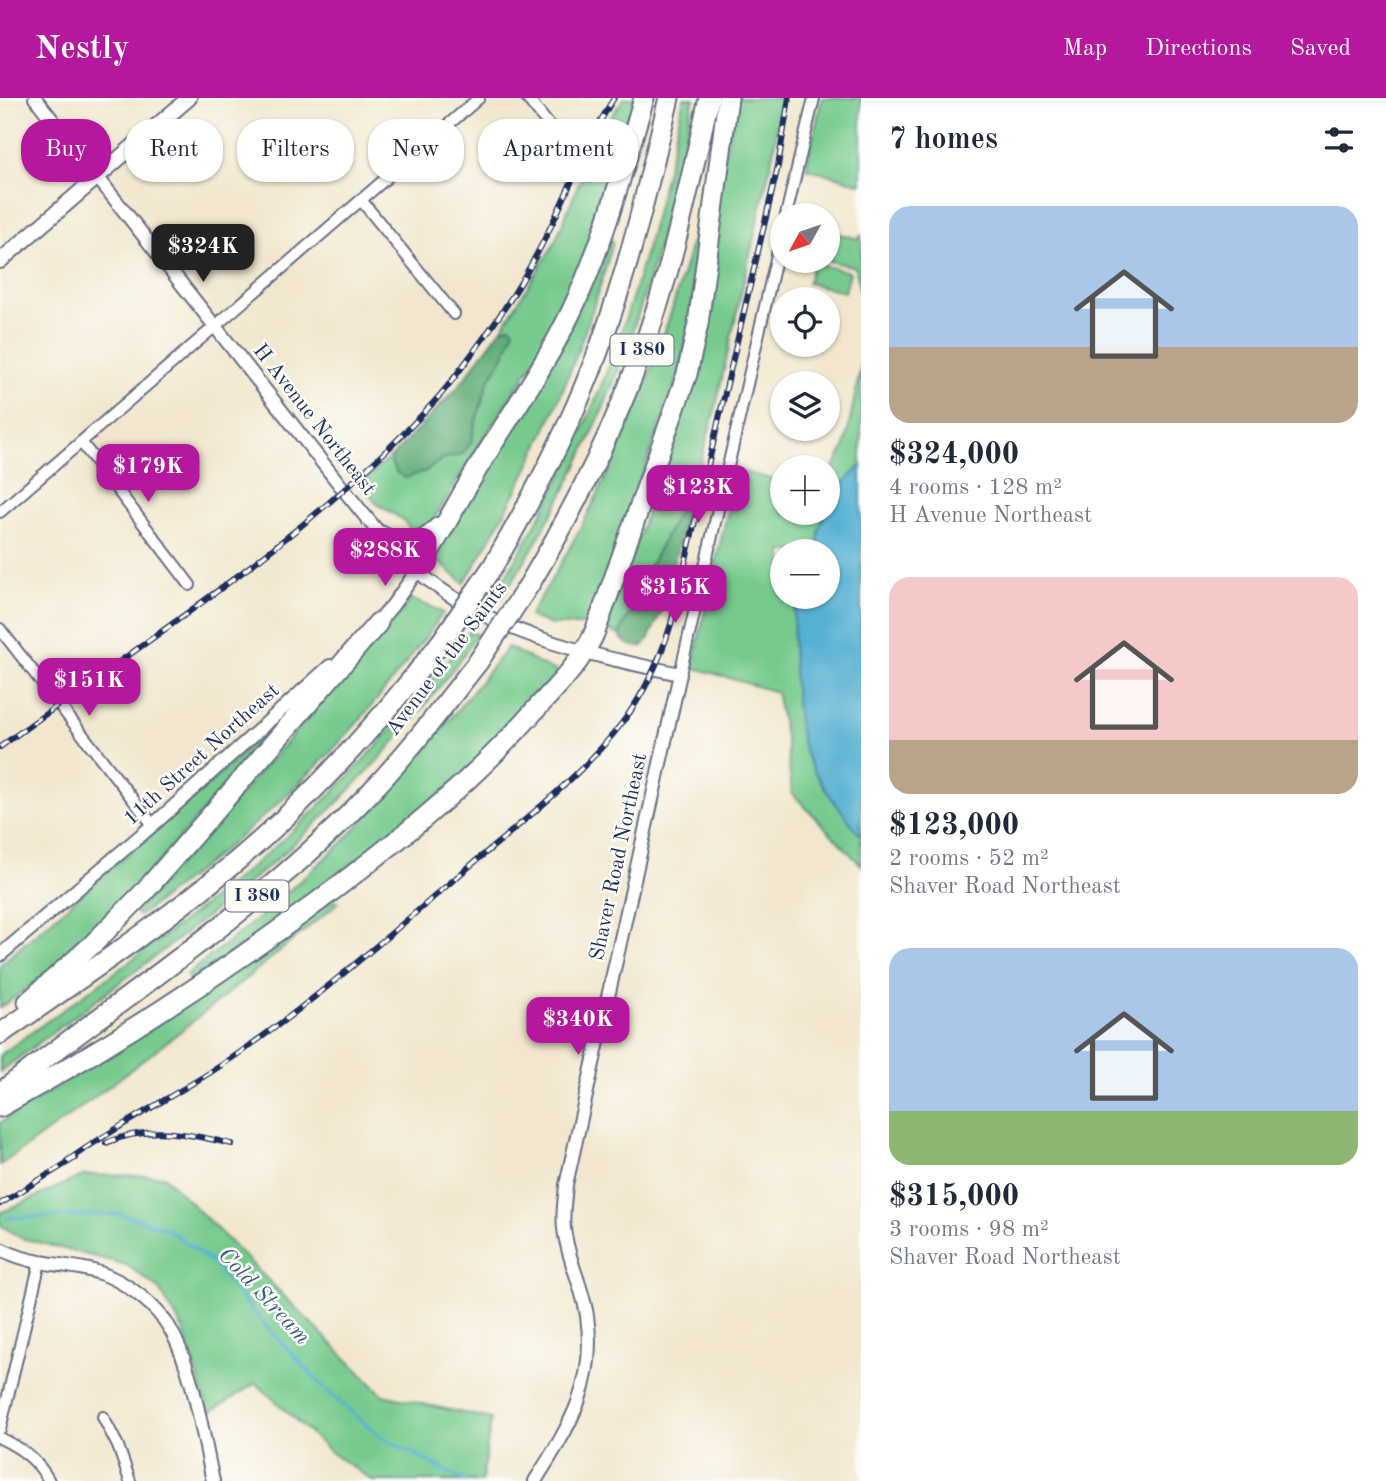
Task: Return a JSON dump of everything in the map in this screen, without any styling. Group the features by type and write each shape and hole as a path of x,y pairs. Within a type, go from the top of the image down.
{"highway":[{"name":"Avenue of the Saints","path":"0,1034 180,905 262,839 332,772 362,739 441,642 493,566 550,462 592,369 626,268 669,98"},
{"name":"Avenue of the Saints","path":"0,1093 290,869 377,784 478,662 565,524 629,387 666,276 709,98"},
{"path":"0,1107 96,1052 194,989 286,925 409,831 472,778 585,652 596,629 687,374 698,324 728,98"},
{"path":"417,571 450,512 528,390 572,309 603,230 641,107"},
{"path":"381,536 417,543 429,537 450,512"},
{"path":"0,1026 121,917 378,623"}],"main road":[{"path":"111,165 189,98"},
{"path":"0,261 91,182"}],"street":[{"name":"H Avenue Northeast","path":"35,98 51,119"},
{"path":"0,512 479,98"},
{"path":"527,98 544,119"},
{"path":"789,203 814,98"},
{"name":"H Avenue Northeast","path":"101,182 381,536 417,571 460,601 502,624 538,639 680,674"},
{"path":"361,200 454,314"},
{"name":"Shaver Road Northeast","path":"535,1481 572,1420 583,1390 589,1354 587,1315 564,1227 566,1185 773,273"},
{"path":"80,442 190,585"},
{"name":"11th Street Northeast","path":"1,952 153,825 378,623 417,571"},
{"path":"0,629 153,825"},
{"path":"0,1249 40,1262 108,1276 133,1290 153,1308 169,1327 194,1396 213,1481"},
{"path":"0,1429 18,1363 40,1262"},
{"path":"103,1418 118,1446 130,1481"},
{"path":"0,1438 18,1447 34,1461 49,1481"}],"green space":[{"path":"624,98 635,98 629,119 609,119"},
{"path":"684,98 694,98 656,254 633,331 570,481 501,599 494,595 561,475 610,364 646,251"},
{"path":"736,98 781,98 774,149 715,410 689,504 686,502 680,510 647,571 638,602 622,626 621,636 605,629 663,468"},
{"path":"822,98 861,98 861,184 806,168"},
{"path":"579,182 610,182 580,270 540,352 433,521 425,529 413,532 403,520 376,503 360,483 394,454 391,463 426,471 442,459 462,454 472,441 488,381 505,354 510,326 502,328 554,244"},
{"path":"704,191 708,191 690,325 678,376 588,625 551,625 529,616 587,516 635,411 674,303"},
{"path":"840,234 859,239 861,234 861,297 855,267 840,264"},
{"path":"608,240 613,242 600,287 551,418 510,502 464,583 431,556 469,501 544,376"},
{"path":"840,270 850,272 845,292 840,291 840,287 808,283 810,273 840,273"},
{"path":"510,326 514,330 505,354 488,382 472,441 462,454 442,459 426,471 405,478 397,473 391,463 394,454 458,387 502,328"},
{"path":"861,365 861,865 792,793 786,741 776,692 692,667 737,470 770,479 770,525 840,525 840,455 845,446"},
{"path":"684,502 689,504 661,613 642,647 631,645 622,639 620,631 638,602 647,571"},
{"path":"409,597 443,613 368,711 297,786 254,825 139,916 135,913 375,642 410,601"},
{"path":"470,630 477,635 435,693 364,775 313,826 217,908 0,1072 0,1055 177,926 305,819 380,742 427,687"},
{"path":"508,647 545,667 561,672 470,771 279,921 190,980 187,976 190,972 261,916 343,842 414,764"},
{"path":"268,729 273,731 105,923 44,976 0,1008 0,965"},
{"path":"334,899 338,903 214,1005 130,1071 0,1165 0,1123 157,1022"},
{"path":"85,1175 164,1176 383,1395 491,1419 482,1481 373,1481 329,1451 256,1383 209,1413 183,1329 159,1289 127,1265 21,1238 0,1225 0,1213"}],"water":[{"path":"861,465 861,836 826,791 809,761 800,728 794,680 795,609 840,609 840,539 819,539 821,525 840,525 841,488"}],"waterway":[{"name":"Cold Stream","path":"7,1218 120,1214 168,1229 214,1264 255,1314 328,1392 380,1436 465,1481"}],"railway":[{"path":"0,747 170,626 281,542 386,451 434,402 483,339 520,284 614,98"},
{"path":"67,1161 211,1072 309,1001 547,801 587,763 630,712 651,676 671,624 778,166 789,98"},
{"path":"106,1143 122,1137 153,1132 185,1134 232,1144"},
{"path":"0,1204 75,1158"}]}
